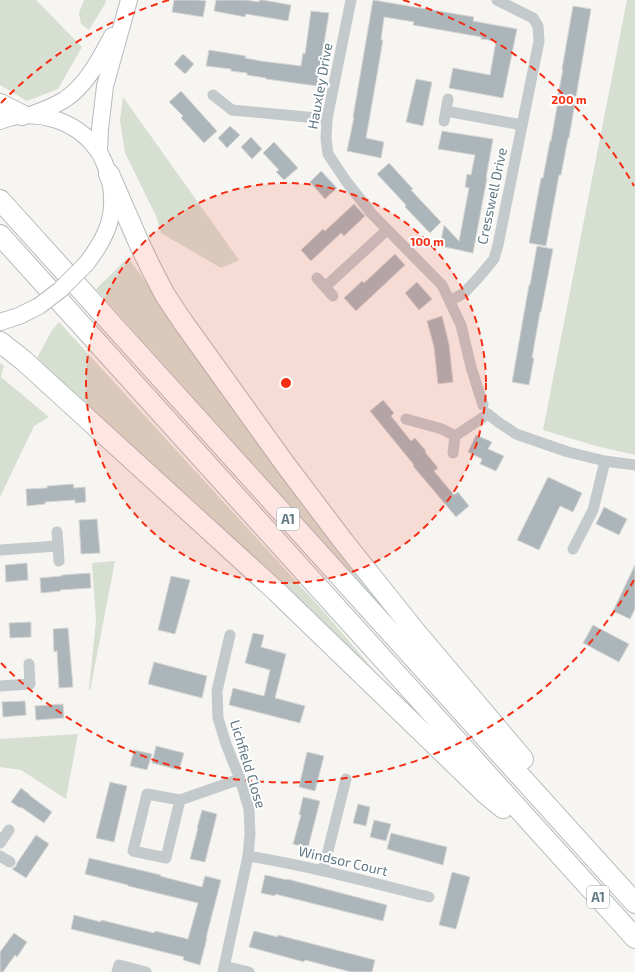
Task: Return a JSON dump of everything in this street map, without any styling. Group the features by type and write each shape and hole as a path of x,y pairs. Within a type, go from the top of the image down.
{"highway":[{"path":"0,104 26,115"},
{"name":"A1","path":"109,174 152,270 165,295 183,322 285,464 344,542 415,631 530,768 577,839"},
{"name":"A1","path":"0,200 635,903"},
{"name":"A1","path":"0,235 635,938"},
{"name":"A1","path":"0,342 23,360 276,592 486,794 560,856"}],"street":[{"name":"Cresswell Drive","path":"450,301 464,293 494,259 539,41 538,26 533,18 497,0"},
{"name":"Hauxley Drive","path":"347,1 327,119 326,140 328,154 346,181 367,208 442,285 461,325 471,367 486,410"},
{"path":"0,121 50,108 65,99 78,88 90,74 104,52 127,6"},
{"path":"99,151 105,86 127,6"},
{"path":"213,95 232,110 327,119"},
{"path":"448,99 445,116 522,125"},
{"path":"0,322 20,316 39,306 60,290 77,274 96,250 105,234 111,216 113,192 109,174 99,151 84,135 62,121 45,116 26,115"},
{"path":"324,287 387,230"},
{"path":"317,278 333,296"},
{"path":"454,453 455,436 486,410 498,422 516,434 568,452 606,461 635,465"},
{"path":"406,419 442,429 455,436"},
{"path":"573,549 593,510 606,461"},
{"path":"57,532 59,561"},
{"path":"0,550 58,546"},
{"name":"Lichfield Close","path":"224,969 248,856 250,834 248,809 240,779 226,744 218,718 217,691 230,635"},
{"path":"0,686 30,684 28,664"},
{"path":"180,800 166,858 133,851 147,794 180,800 240,779"},
{"path":"323,871 346,779"},
{"path":"0,843 9,830"},
{"path":"0,856 10,862"},
{"name":"Windsor Court","path":"248,856 323,871 429,897"},
{"path":"117,972 119,966 146,972"},
{"path":"224,969 249,972"}],"shaded area":[{"path":"0,0 36,0 82,47 58,89 27,101 0,85"},
{"path":"84,0 106,0 89,30 81,24 79,13"},
{"path":"627,0 635,0 635,455 596,446 543,430"},
{"path":"123,97 239,260 221,268 161,233 157,218 125,153 120,121"},
{"path":"128,258 397,620 395,623 96,289"},
{"path":"59,322 326,614 377,674 37,358 52,330"},
{"path":"0,363 4,366 1,377 49,417 34,426 0,497"},
{"path":"115,561 90,691 89,688 96,621 92,563"},
{"path":"78,734 66,799 21,770 0,767 0,739"}],"building":[{"path":"174,0 206,1 203,17 172,12"},
{"path":"216,0 246,0 259,2 259,0 263,0 291,5 288,21 246,14 245,17 214,11"},
{"path":"373,0 474,17 473,21 517,29 503,98 449,88 453,68 490,75 496,41 413,25 414,22 384,17 381,40 383,40 366,138 384,142 381,158 347,151"},
{"path":"573,6 591,9 569,138 561,175 559,175 546,246 529,243 541,178 543,178 551,141"},
{"path":"311,11 329,13 317,86 266,79 247,75 247,73 231,71 231,69 206,66 209,50 246,56 245,58 261,61 301,66 303,53 305,54"},
{"path":"183,54 194,64 185,74 174,64"},
{"path":"416,79 432,82 423,126 406,122"},
{"path":"181,91 217,131 204,143 181,118 183,116 169,102"},
{"path":"230,126 240,135 227,148 218,138"},
{"path":"442,131 493,139 473,253 440,246 444,225 459,241 469,188 465,187 467,174 471,175 475,155 438,149"},
{"path":"251,137 262,149 252,159 241,147"},
{"path":"274,142 298,168 284,180 276,172 279,170 263,153"},
{"path":"389,163 413,189 411,190 441,222 430,233 405,207 406,205 377,174"},
{"path":"321,171 337,188 325,199 310,182"},
{"path":"354,204 365,216 344,236 341,233 311,261 301,250 323,229 325,231"},
{"path":"537,246 553,249 540,312 529,385 512,382"},
{"path":"395,254 405,265 356,311 344,298 362,281 364,283"},
{"path":"417,282 432,299 419,310 405,293"},
{"path":"442,316 449,344 453,382 438,384 434,347 427,321"},
{"path":"383,400 394,413 391,416 411,441 415,438 426,451 425,452 438,468 434,471 454,495 458,492 469,506 456,517 413,466 414,465 370,411"},
{"path":"476,435 492,442 488,449 504,456 496,471 480,464 482,459 468,452"},
{"path":"548,477 582,493 573,512 560,506 539,550 517,540"},
{"path":"73,484 74,488 85,487 86,502 75,503 75,500 45,502 45,504 27,506 26,489 47,488 47,486"},
{"path":"604,507 627,519 619,535 596,524"},
{"path":"97,519 100,553 81,554 79,520"},
{"path":"27,563 28,580 6,582 5,565"},
{"path":"635,565 635,609 630,619 613,611"},
{"path":"90,573 91,588 41,593 40,578"},
{"path":"171,576 190,580 175,634 158,630"},
{"path":"31,622 31,637 10,638 9,623"},
{"path":"593,625 629,644 619,662 583,643"},
{"path":"68,628 73,687 59,688 57,651 54,652 53,629"},
{"path":"253,633 264,635 261,647 286,654 275,698 305,706 300,723 229,705 233,688 264,696 270,670 245,663"},
{"path":"154,662 207,676 202,698 148,684"},
{"path":"25,701 26,715 3,717 2,702"},
{"path":"63,704 64,718 36,720 35,706"},
{"path":"156,746 184,753 179,770 152,763"},
{"path":"134,750 152,754 147,770 130,766"},
{"path":"307,752 324,756 315,791 299,787"},
{"path":"110,782 127,786 114,842 96,838"},
{"path":"21,788 52,812 44,823 11,802"},
{"path":"303,797 320,801 308,848 293,844 301,815 299,815"},
{"path":"358,804 370,807 366,826 353,823"},
{"path":"202,810 217,814 205,862 190,859"},
{"path":"374,820 391,824 386,841 370,837"},
{"path":"391,833 447,847 443,865 387,849"},
{"path":"36,835 49,844 26,878 12,869 16,866"},
{"path":"89,858 161,875 160,876 202,887 205,876 221,880 200,965 183,960 184,957 71,929 74,915 101,922 101,920 154,933 155,931 188,939 198,903 85,874"},
{"path":"452,872 470,877 456,929 439,925"},
{"path":"265,875 287,879 387,905 383,921 275,894 275,896 261,893"},
{"path":"254,931 278,937 278,935 375,960 372,972 351,972 305,960 304,962 249,947"},
{"path":"14,933 27,942 17,957 15,955 3,972 0,972 0,952"}]}
